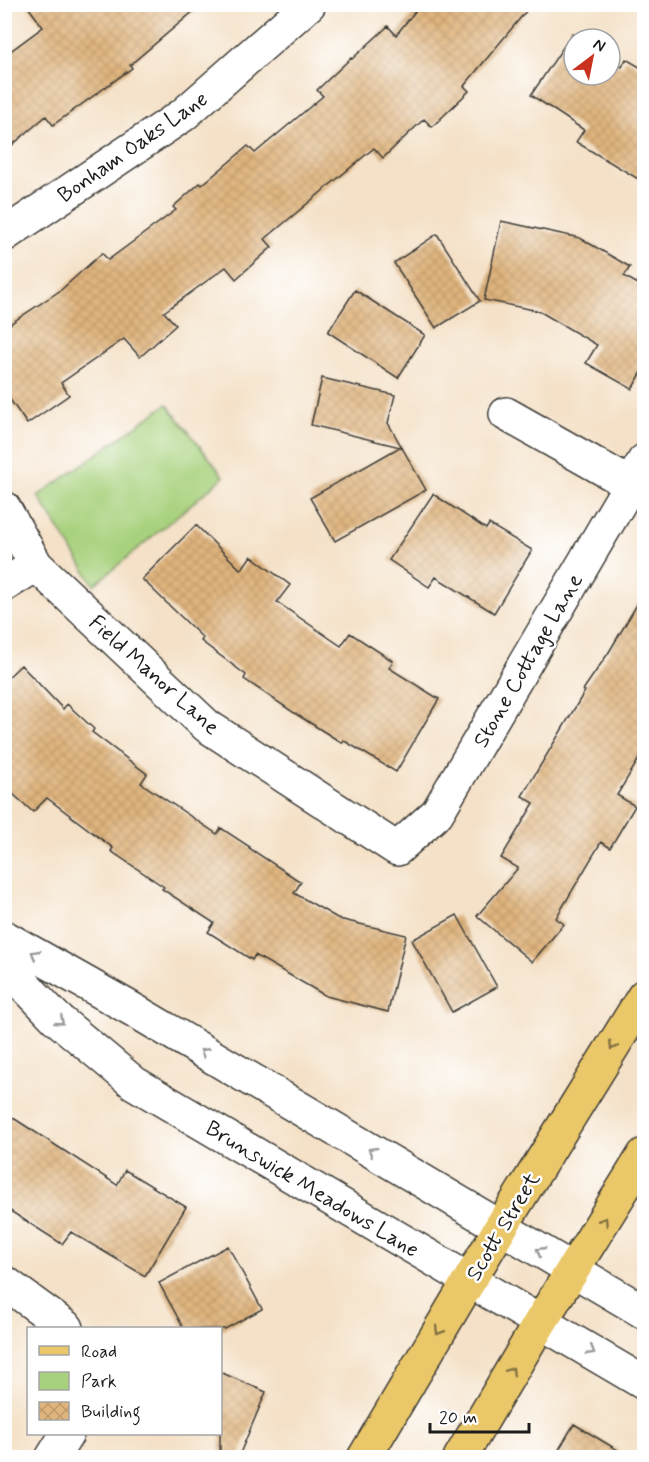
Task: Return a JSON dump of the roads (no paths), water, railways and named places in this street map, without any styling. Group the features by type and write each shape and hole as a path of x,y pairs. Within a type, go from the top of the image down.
{"main road":[{"name":"Scott Street","path":"364,1458 501,1227 645,996"},
{"path":"460,1458 541,1321 645,1155"}],"street":[{"name":"Bonham Oaks Lane","path":"4,235 183,115 309,4"},
{"path":"506,414 637,472"},
{"name":"Stone Cottage Lane","path":"397,849 437,813 637,472"},
{"name":"Field Manor Lane","path":"4,508 36,565 207,726 397,849"},
{"path":"4,585 36,565"},
{"path":"4,937 137,1012 645,1312"},
{"name":"Brunswick Meadows Lane","path":"4,964 56,1018 134,1083 645,1383"},
{"path":"4,1282 64,1327"},
{"path":"52,1458 66,1435"}]}
